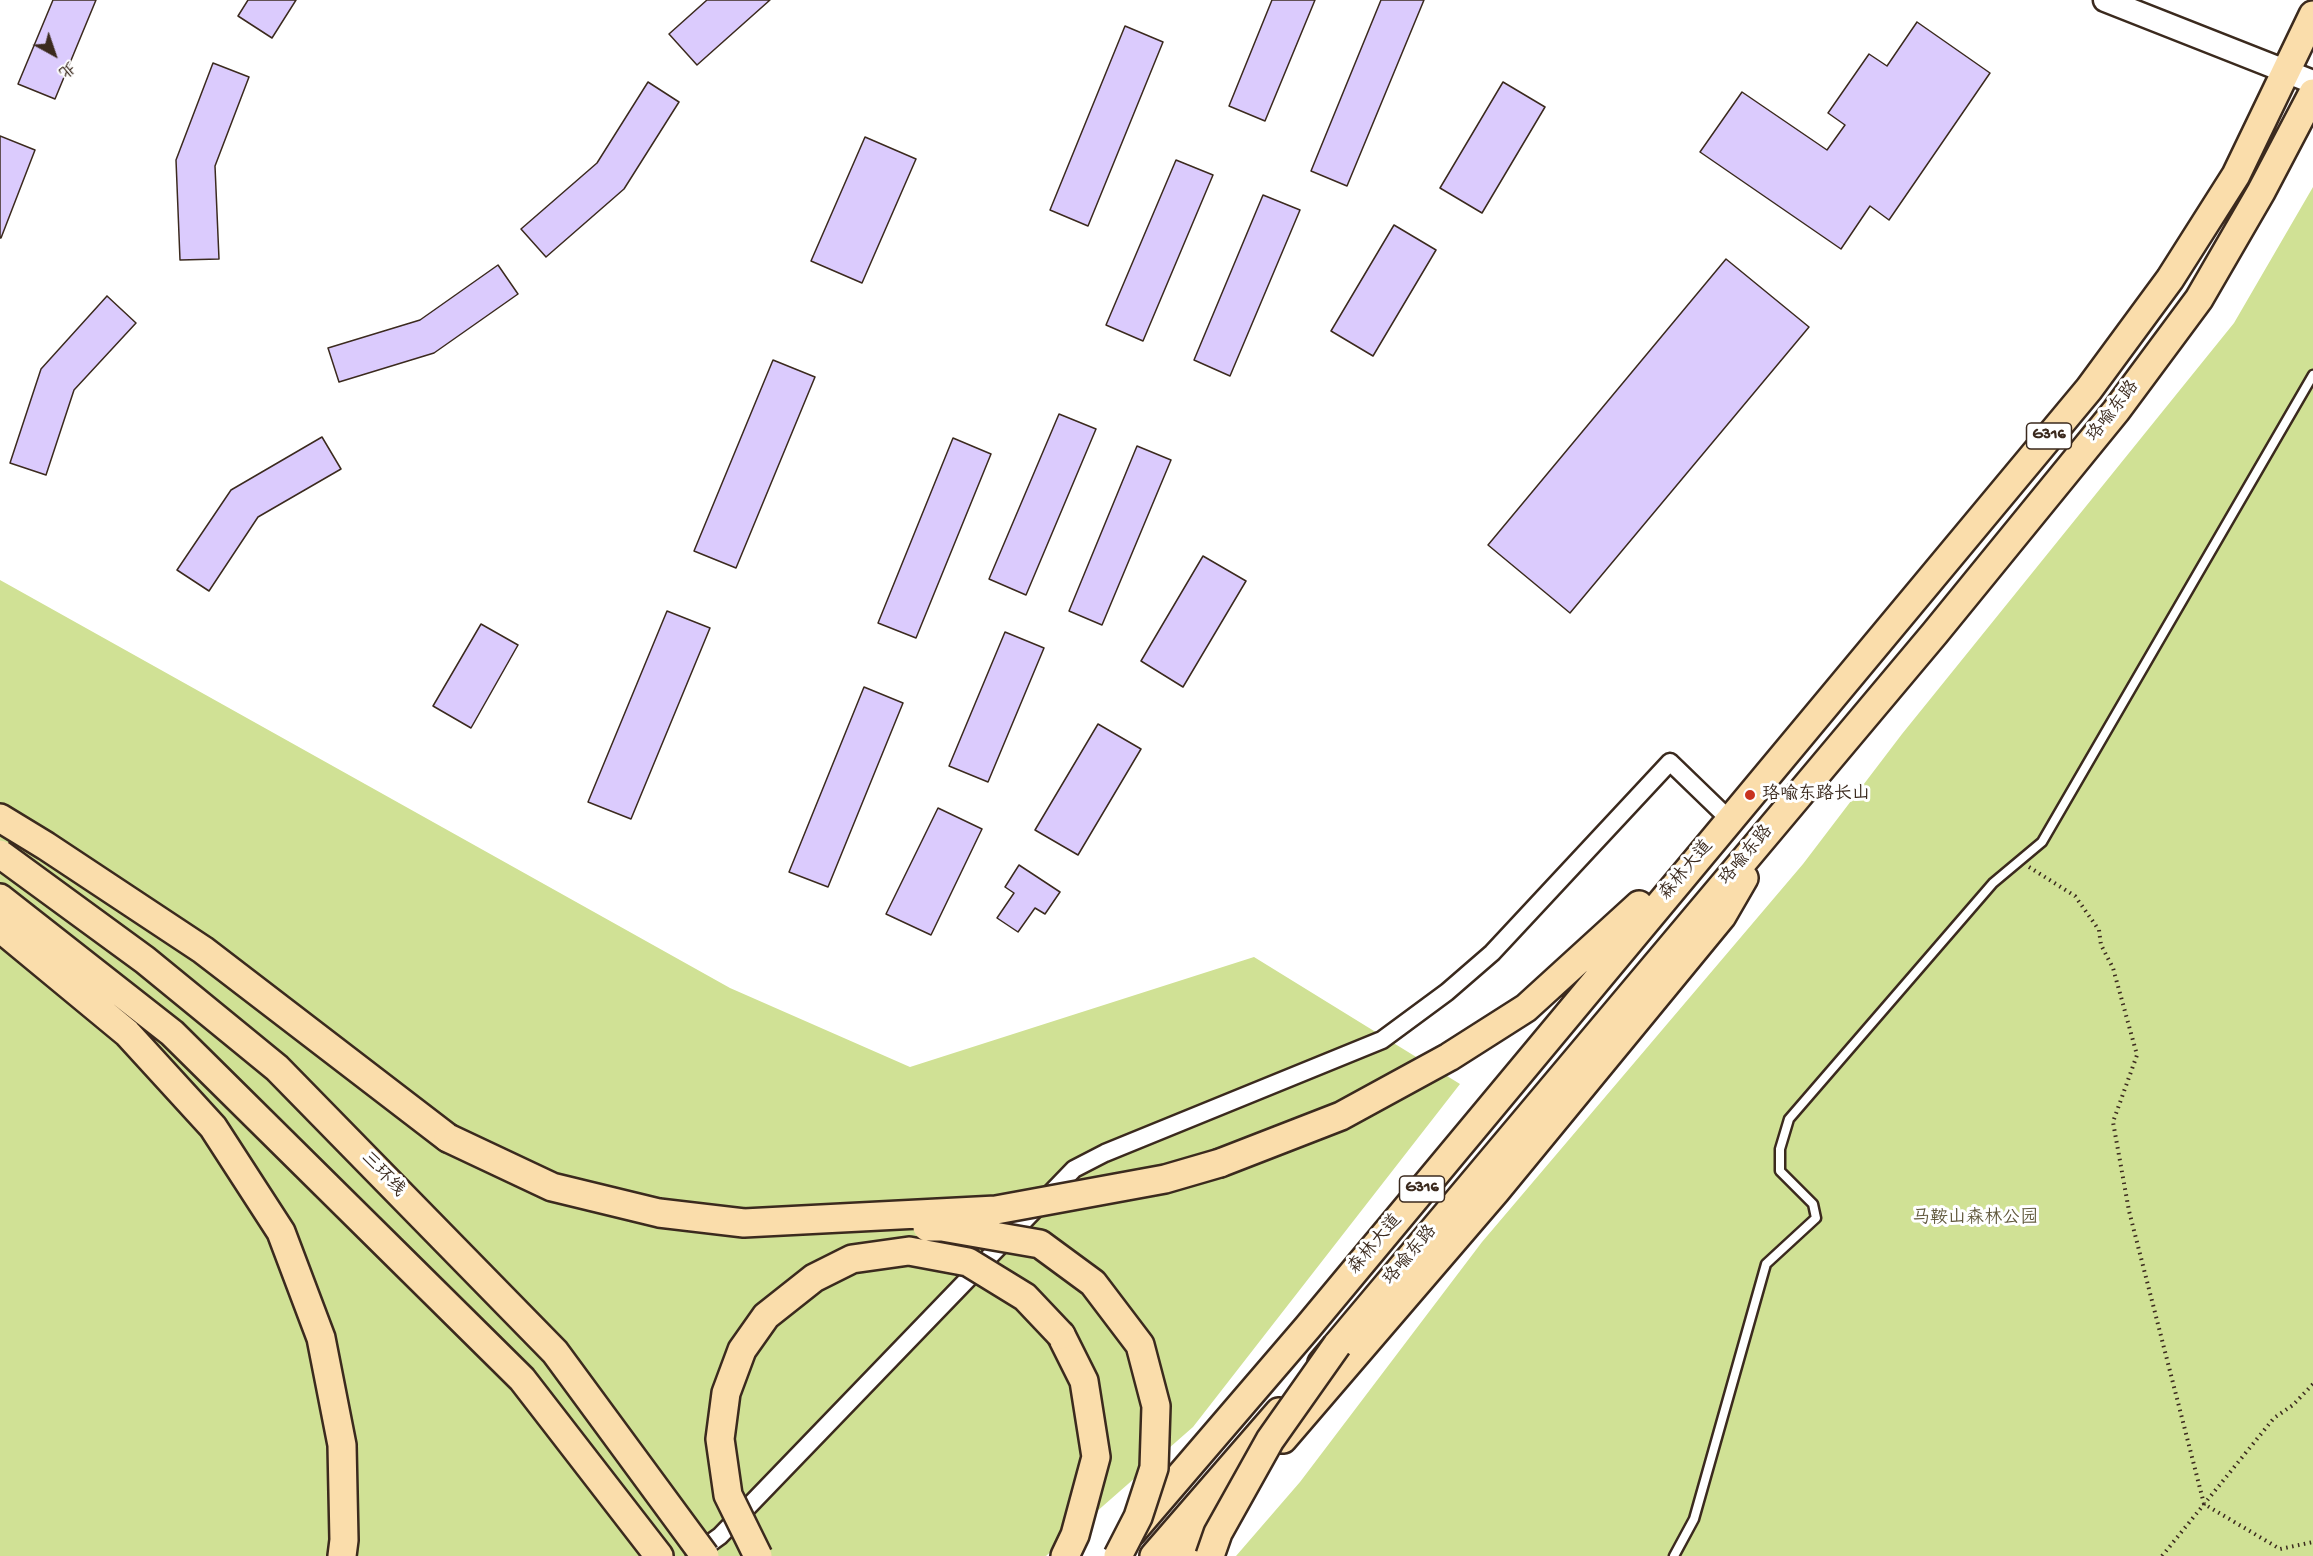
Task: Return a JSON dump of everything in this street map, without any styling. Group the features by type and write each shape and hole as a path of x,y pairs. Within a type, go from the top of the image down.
{"highway":[{"name":"珞喻东路","path":"1730,820 2089,389 2170,279 2236,175 2313,15"},
{"name":"珞喻东路","path":"1154,1556 1337,1345 1935,633 2116,411 2199,299 2261,192 2313,93"},
{"path":"0,818 203,950 448,1138 552,1187 659,1213 744,1223 942,1227 1040,1244 1093,1283 1140,1345 1156,1406 1154,1468 1138,1517 1118,1556"},
{"name":"G316","path":"1182,1556 1496,1191 1722,916 1779,818"},
{"path":"744,1223 996,1210 1166,1179 1220,1163 1341,1116 1449,1057 1526,1008 1730,820"},
{"name":"森林大道","path":"1111,1556 1308,1327 1730,820"},
{"name":"三环线","path":"0,854 145,960 277,1068 555,1352 705,1556"},
{"path":"0,898 172,1033 522,1379 659,1556"},
{"path":"0,928 127,1033 213,1127 281,1232 321,1338 342,1445 344,1540 342,1556"},
{"path":"758,1556 728,1495 720,1439 726,1393 742,1350 766,1316 814,1278 852,1259 909,1251 968,1262 1026,1297 1061,1335 1084,1381 1096,1457 1075,1535 1065,1556"},
{"path":"1209,1556 1218,1533 1270,1440 1337,1345"}],"main road":[{"path":"2105,0 2313,82"}],"street":[{"path":"692,1556 720,1536 1074,1169 1105,1153 1382,1040 1447,992 1492,953 1670,762 1730,820"}],"lane":[{"path":"1674,1556 1694,1519 1766,1264 1816,1218 1813,1204 1780,1171 1780,1149 1789,1119 1993,883 2021,862 2042,842 2313,375"}],"path":[{"path":"2021,862 2075,896 2099,930 2101,945 2113,968 2137,1054 2113,1122 2129,1211 2204,1504 2280,1549 2313,1542"},
{"path":"2162,1556 2274,1418 2293,1405 2313,1384"}],"green space":[{"name":"马鞍山森林公园","path":"2313,187 2313,1556 1236,1556 1300,1482 1482,1242 1803,864 1902,734 2234,323"},
{"path":"0,580 730,988 910,1067 1254,957 1460,1084 1193,1427 1046,1556 0,1556"}],"building":[{"path":"53,0 96,0 55,99 18,84"},
{"path":"248,0 296,0 272,38 238,16"},
{"path":"707,0 770,0 697,65 669,34"},
{"path":"1272,0 1315,0 1265,121 1229,106"},
{"path":"1381,0 1424,0 1347,186 1311,171"},
{"path":"1917,22 1990,73 1889,220 1870,206 1841,249 1700,152 1742,92 1827,150 1845,125 1828,113 1869,54 1887,66"},
{"path":"1125,26 1163,42 1088,226 1050,210"},
{"path":"213,63 249,77 215,166 219,259 180,260 176,160"},
{"path":"648,82 679,102 624,189 546,257 521,229 597,163"},
{"path":"1503,82 1545,107 1482,213 1440,188"},
{"path":"0,136 35,150 1,238 0,238"},
{"path":"865,137 916,159 862,283 811,261"},
{"path":"1176,160 1213,175 1143,341 1106,325"},
{"path":"1263,195 1300,210 1230,376 1194,360"},
{"path":"1394,225 1436,250 1373,356 1331,331"},
{"path":"1726,259 1809,327 1570,613 1488,545"},
{"path":"498,265 518,294 434,353 339,382 328,348 420,320"},
{"path":"107,296 136,323 74,390 46,475 10,463 41,369"},
{"path":"773,360 815,377 736,568 694,551"},
{"path":"1059,414 1096,429 1026,595 989,579"},
{"path":"322,437 341,469 258,517 209,591 177,570 231,490"},
{"path":"953,438 991,454 916,638 878,623"},
{"path":"1137,446 1171,460 1102,625 1069,611"},
{"path":"1203,556 1246,581 1183,687 1141,661"},
{"path":"667,611 710,628 631,819 588,802"},
{"path":"481,624 518,645 471,728 433,706"},
{"path":"1005,632 1044,648 988,782 949,766"},
{"path":"864,687 903,703 828,887 789,872"},
{"path":"1098,724 1141,749 1078,855 1035,830"},
{"path":"938,808 982,829 931,935 886,914"},
{"path":"1019,865 1060,892 1045,914 1035,908 1018,932 997,918 1014,893 1005,887"}],"place":[{"name":"珞喻东路长山","path":"1750,795"}]}
